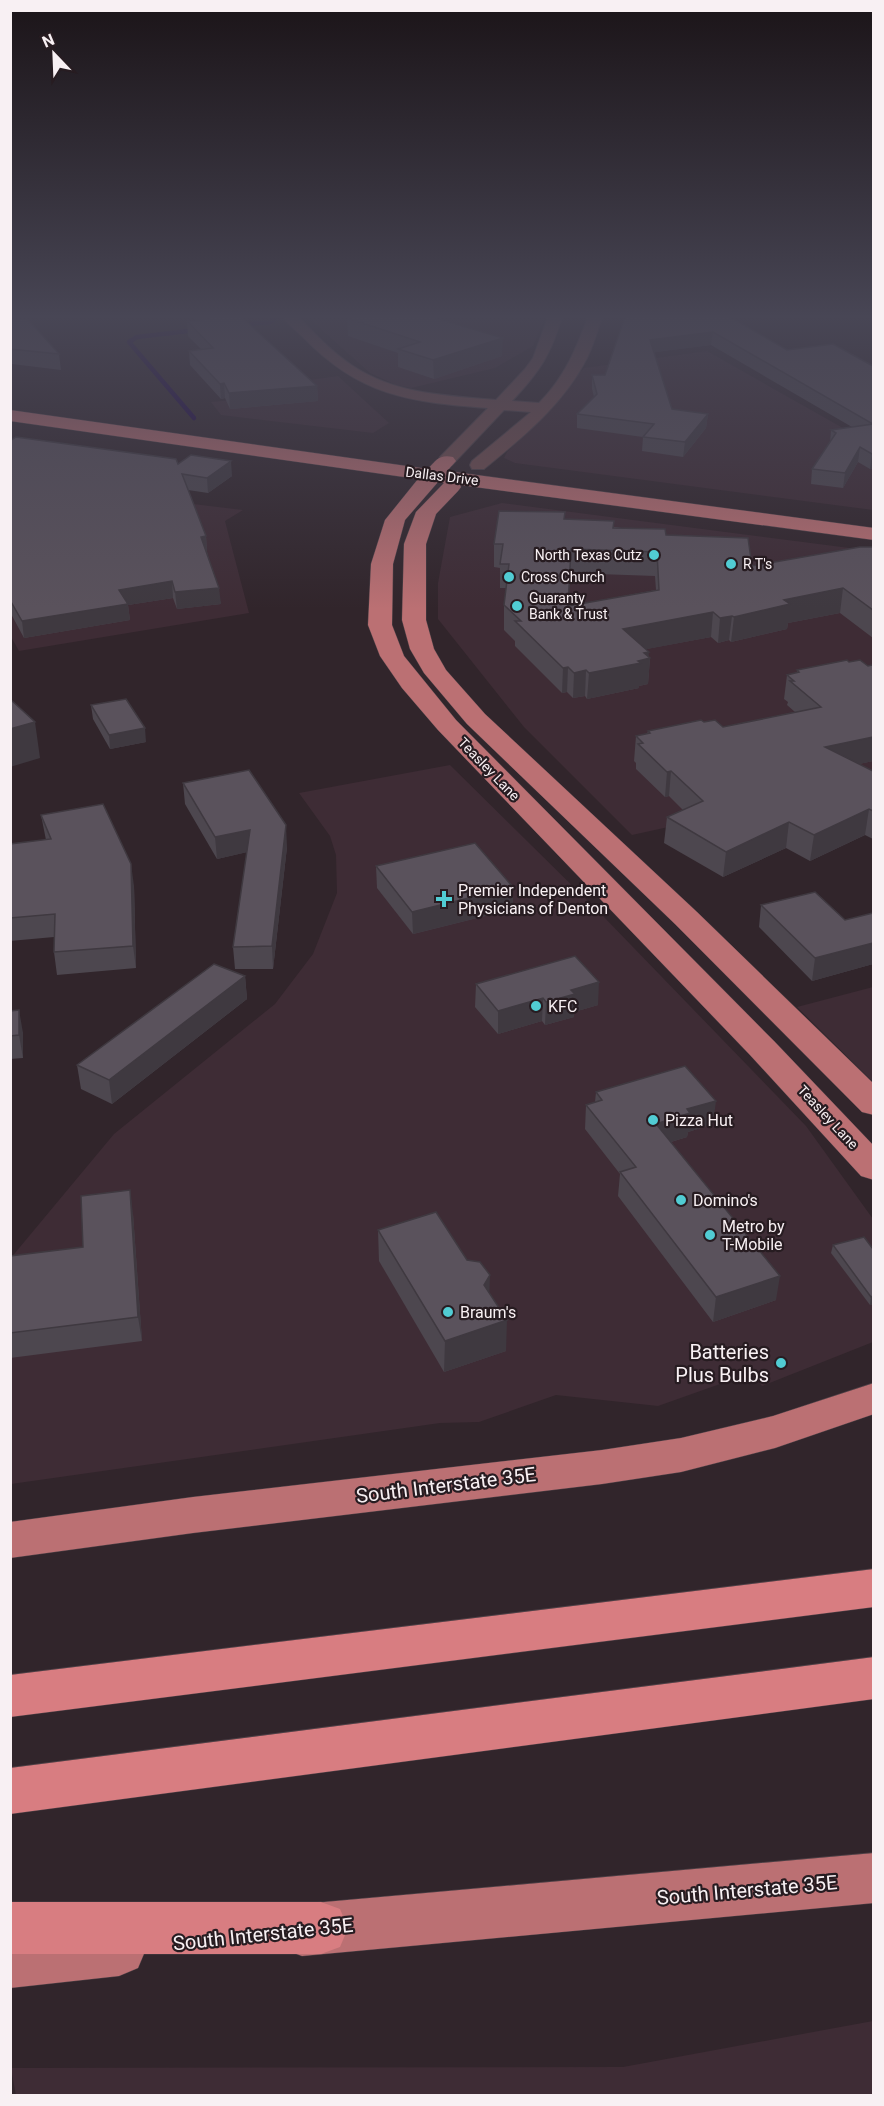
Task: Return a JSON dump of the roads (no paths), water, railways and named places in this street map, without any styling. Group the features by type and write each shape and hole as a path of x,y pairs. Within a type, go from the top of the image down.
{"highway":[{"path":"10,1695 873,1588"},
{"path":"10,1791 873,1678"},
{"path":"10,1928 321,1928"}],"main road":[{"name":"Dallas Drive","path":"48,412 105,423"},
{"name":"Dallas Drive","path":"10,415 105,423 454,470 873,534"},
{"name":"Dallas Drive","path":"454,470 873,516"},
{"name":"Teasley Lane","path":"454,470 426,512 415,544 414,620 422,649 436,673 476,720 686,918 801,1035 873,1104"},
{"name":"Teasley Lane","path":"454,470 396,519 382,564 380,625 392,656 411,683 447,725 762,1048 873,1168"},
{"path":"792,523 798,516 809,516 873,523"},
{"path":"762,1048 801,1035"},
{"name":"South Interstate 35E","path":"10,1540 193,1515 602,1467 669,1457 775,1432 873,1398"},
{"name":"South Interstate 35E","path":"10,1961 321,1928 873,1878"}],"street":[{"name":"Teasley Lane","path":"454,470 496,412"},
{"name":"Teasley Lane","path":"454,470 536,412"}],"waterway":[{"path":"189,412 194,418"}],"place":[{"name":"North Texas Cutz","path":"654,555"},
{"name":"R T's","path":"731,564"},
{"name":"Cross Church","path":"509,577"},
{"name":"Guaranty Bank & Trust","path":"517,606"},
{"name":"Premier Independent Physicians of Denton","path":"444,899"},
{"name":"KFC","path":"536,1006"},
{"name":"Pizza Hut","path":"653,1120"},
{"name":"Domino's","path":"681,1200"},
{"name":"Metro by T-Mobile","path":"710,1235"},
{"name":"Braum's","path":"448,1312"},
{"name":"Batteries Plus Bulbs","path":"781,1363"}]}
